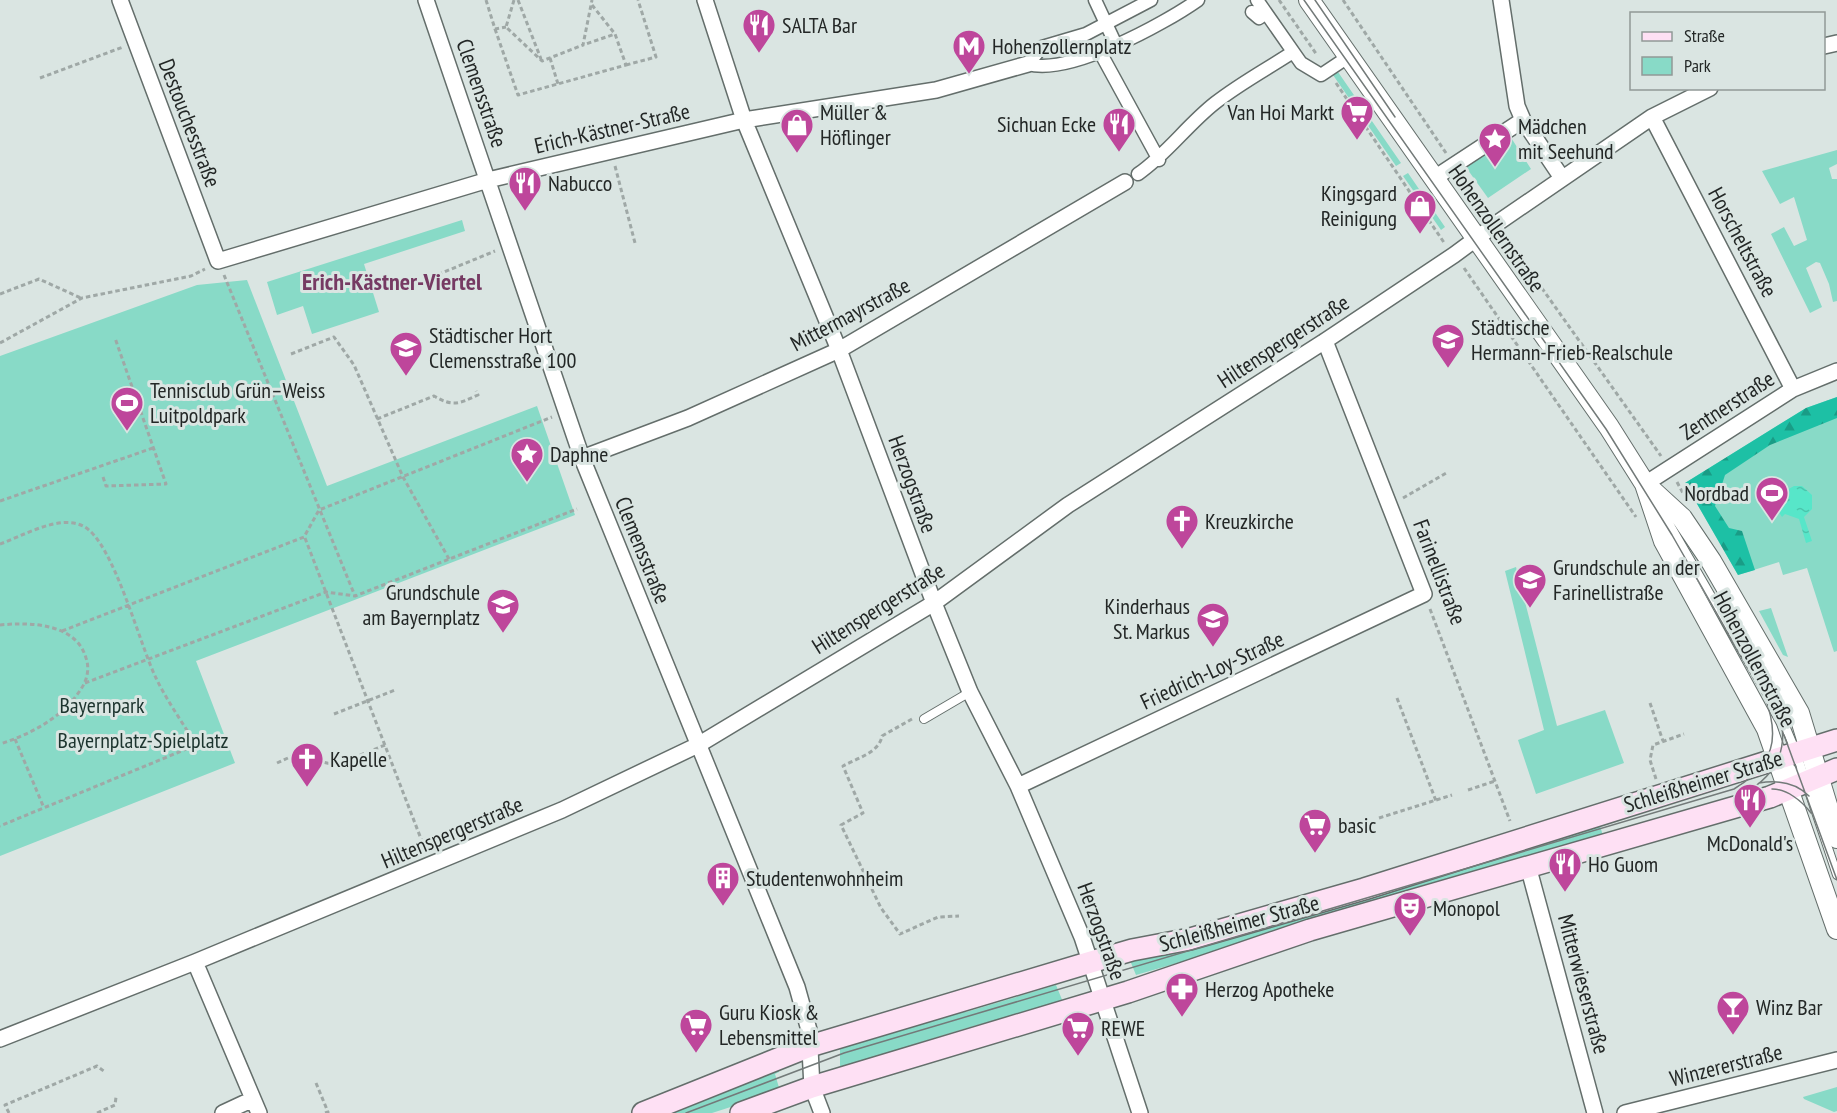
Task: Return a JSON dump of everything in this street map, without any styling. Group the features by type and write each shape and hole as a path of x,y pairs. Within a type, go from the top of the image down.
{"main road":[{"name":"Schleißheimer Straße","path":"643,1113 810,1046 1091,962 1190,939 1342,895 1837,740"},
{"name":"Schleißheimer Straße","path":"741,1113 812,1087 1104,1000 1256,947 1813,779"}],"street":[{"name":"Destouchesstraße","path":"120,0 218,261"},
{"name":"Clemensstraße","path":"426,0 582,458 794,978 809,1030 812,1087 822,1113"},
{"name":"Herzogstraße","path":"705,0 744,120 839,350 934,603 970,692 1018,786 1055,869 1091,962 1140,1113"},
{"path":"1095,0 1116,45"},
{"path":"1028,64 1042,47 1086,34 1151,0"},
{"path":"1159,160 1100,52 1167,21 1183,4 1198,0"},
{"name":"Hohenzollernstraße","path":"1309,0 1609,427 1645,484 1664,541 1722,643 1767,729 1796,753 1813,779 1837,838"},
{"path":"1501,0 1517,106 1523,120 1562,178"},
{"path":"1258,10 1301,63 1321,75 1348,57"},
{"name":"Erich-Kästner-Straße","path":"218,261 488,180 611,150 744,120 929,91 1028,64 1039,67 1100,52"},
{"path":"1131,178 1159,160 1189,126 1216,102 1293,52"},
{"path":"1050,57 1061,55 1063,62"},
{"name":"Hiltenspergerstraße","path":"0,1039 195,962 562,810 698,744 934,603 1068,505 1325,341 1454,255 1652,117 1706,90"},
{"name":"Horscheltstraße","path":"1652,117 1793,388"},
{"path":"1433,179 1523,120"},
{"name":"Mittermayrstraße","path":"582,458 688,418 839,350 1131,178"},
{"name":"Farinellistraße","path":"1325,341 1424,594"},
{"name":"Zentnerstraße","path":"1645,484 1793,388 1837,371"},
{"name":"Hohenzollernstraße","path":"1645,484 1682,518 1711,561 1799,713 1796,753 1813,779 1837,929"},
{"name":"Friedrich-Loy-Straße","path":"1018,786 1424,594"},
{"name":"Mitterwieserstraße","path":"1528,866 1595,1113"},
{"path":"195,962 256,1106 223,1113"},
{"name":"Winzererstraße","path":"1625,1113 1837,1060"}],"lane":[{"path":"922,716 970,692"},
{"path":"1813,779 1837,875"}],"path":[{"path":"486,0 518,95 656,57 638,0"},
{"path":"506,27 516,0"},
{"path":"516,0 542,61"},
{"path":"583,45 592,0"},
{"path":"1279,0 1637,519"},
{"path":"1343,0 1449,157"},
{"path":"591,5 615,34 626,65"},
{"path":"495,29 506,27"},
{"path":"506,27 542,61"},
{"path":"542,61 615,34"},
{"path":"40,78 136,42"},
{"path":"550,58 558,84"},
{"path":"676,112 666,118 677,117"},
{"path":"611,150 635,243"},
{"path":"1458,169 1485,208"},
{"path":"1508,240 1670,469"},
{"path":"435,285 432,277 509,245"},
{"path":"0,343 82,298 191,276 218,261 355,596"},
{"path":"0,294 39,279 82,298"},
{"path":"291,354 334,337 354,365 403,477 449,559"},
{"path":"103,477 106,486 166,484 115,338"},
{"path":"377,418 434,396 448,404 459,403 478,395 476,391"},
{"path":"62,631 304,537 319,510 566,412"},
{"path":"0,501 153,448"},
{"path":"1390,506 1448,472"},
{"path":"85,683 326,592 355,596 577,509"},
{"path":"0,544 64,522 82,525 95,534 103,547 128,606 155,677 196,745 0,826"},
{"path":"304,537 423,844"},
{"name":"Farinellistraße","path":"1424,594 1510,821"},
{"path":"0,625 20,623 62,631 76,639 84,649 89,665 85,683 74,699 52,718 15,740 0,744"},
{"path":"334,714 394,690"},
{"path":"1397,698 1436,801"},
{"path":"1650,703 1663,741"},
{"path":"922,716 882,736 880,744 874,750 843,766 863,813 841,825 881,908 900,934 938,917 959,916"},
{"path":"1659,786 1650,760 1653,745 1684,734"},
{"path":"15,740 44,808"},
{"path":"277,763 301,752 318,761 336,765 385,745"},
{"path":"1468,790 1495,781"},
{"path":"1379,818 1452,795"},
{"path":"9,1113 5,1104 97,1066 105,1072"},
{"path":"316,1083 328,1112 325,1113"},
{"path":"97,1113 115,1105 116,1097"}],"green space":[{"path":"1338,72 1401,163 1396,166 1333,75"},
{"path":"1510,136 1531,169 1488,198 1465,166"},
{"path":"1837,150 1837,164 1829,168 1832,179 1837,179 1837,301 1833,302 1829,284 1820,263 1816,262 1806,268 1822,307 1810,313 1771,234 1784,227 1794,246 1807,240 1794,197 1780,204 1762,171"},
{"path":"1408,173 1445,227 1441,230 1403,176"},
{"path":"462,220 465,231 364,264 379,312 312,334 303,306 277,315 267,282"},
{"name":"Bayernpark","path":"247,280 327,486 537,406 575,515 196,661 235,763 0,856 0,356 197,285"},
{"name":"Nordbad","path":"1837,397 1837,651 1834,652 1807,568 1783,575 1779,562 1738,575 1685,483 1806,408"},
{"path":"1837,397 1837,418 1770,445 1725,475 1715,506 1729,528 1742,531 1755,570 1738,575 1685,483 1806,408"},
{"path":"1516,567 1557,726 1605,710 1624,763 1536,794 1518,740 1544,730 1505,571"},
{"path":"1771,608 1788,657 1783,655 1759,611"},
{"path":"1598,819 1604,839 1136,975 1129,958"},
{"path":"1056,985 1063,1002 951,1033 840,1069 840,1044 964,1006 966,1012"},
{"path":"779,1066 779,1072 775,1074 780,1091 712,1113 668,1113"},
{"path":"1837,1087 1837,1111 1834,1112 1803,1097"}],"water":[{"path":"1794,486 1802,486 1812,495 1812,509 1804,517 1812,541 1806,543 1799,519 1785,514 1782,517 1776,508 1776,498 1782,499 1785,491"}],"tram line":[{"path":"1304,0 1606,429 1672,535 1768,703"},
{"path":"1315,0 1395,117"},
{"path":"686,1113 844,1053 1734,789 1758,770 1766,760 1770,749 1773,737 1772,724 1764,695"},
{"path":"1738,796 1763,779 1778,758 1783,733 1776,703"},
{"path":"1784,735 1837,880"},
{"path":"1759,783 1786,783 1804,791 1809,796"},
{"path":"1772,789 1794,796 1811,813"}],"place":[{"name":"SALTA Bar","path":"759,54"},
{"name":"Hohenzollernplatz","path":"969,75"},
{"name":"Van Hoi Markt","path":"1357,141"},
{"name":"Sichuan Ecke","path":"1119,153"},
{"name":"Müller & Höflinger","path":"797,154"},
{"name":"Mädchen mit Seehund","path":"1495,168"},
{"name":"Nabucco","path":"525,212"},
{"name":"Kingsgard Reinigung","path":"1420,235"},
{"name":"Städtische Hermann-Frieb-Realschule","path":"1448,369"},
{"name":"Städtischer Hort Clemensstraße 100","path":"406,377"},
{"name":"Tennisclub Grün–Weiss Luitpoldpark","path":"127,432"},
{"name":"Daphne","path":"527,483"},
{"name":"Nordbad","path":"1772,522"},
{"name":"Kreuzkirche","path":"1182,550"},
{"name":"Grundschule an der Farinellistraße","path":"1530,609"},
{"name":"Grundschule am Bayernplatz","path":"503,634"},
{"name":"Kinderhaus St. Markus","path":"1213,648"},
{"name":"Kapelle","path":"307,788"},
{"name":"McDonald's","path":"1750,829"},
{"name":"basic","path":"1315,854"},
{"name":"Ho Guom","path":"1565,893"},
{"name":"Studentenwohnheim","path":"723,907"},
{"name":"Monopol","path":"1410,937"},
{"name":"Herzog Apotheke","path":"1182,1018"},
{"name":"Winz Bar","path":"1733,1036"},
{"name":"Guru Kiosk & Lebensmittel","path":"696,1054"},
{"name":"REWE","path":"1078,1057"}],"district":[{"name":"Erich-Kästner-Viertel","path":"392,282"}],"park label":[{"name":"Bayernplatz-Spielplatz","path":"143,740"}]}
